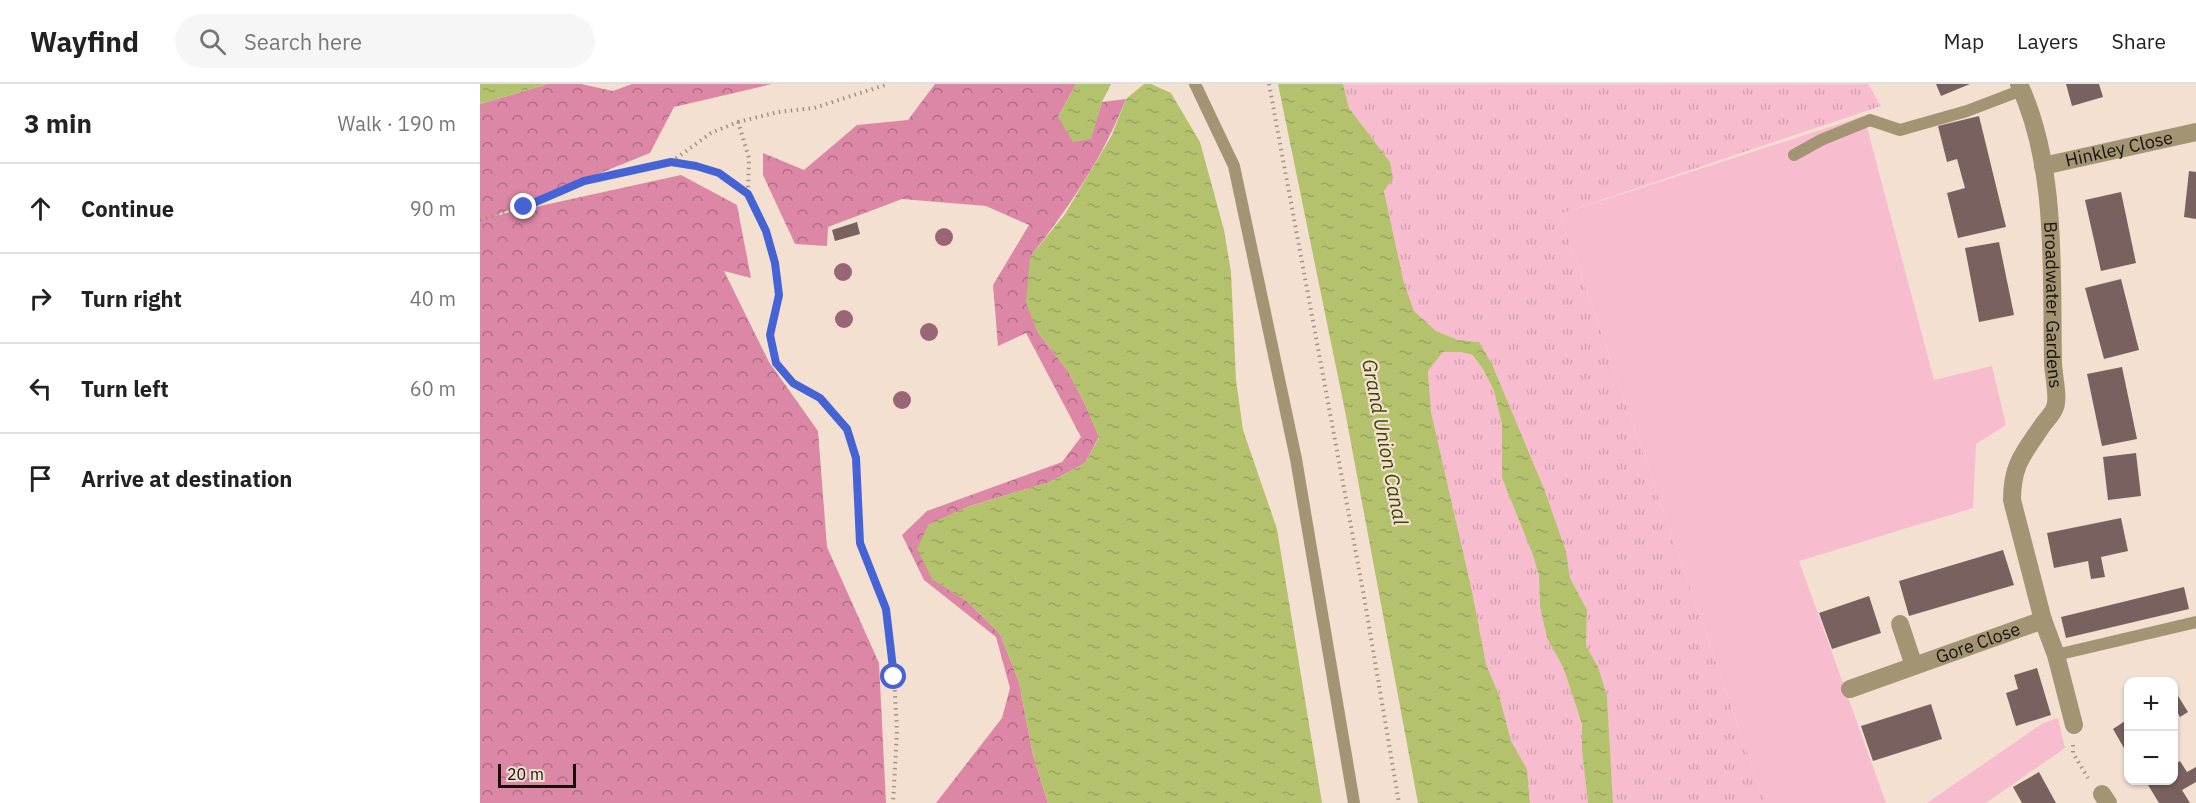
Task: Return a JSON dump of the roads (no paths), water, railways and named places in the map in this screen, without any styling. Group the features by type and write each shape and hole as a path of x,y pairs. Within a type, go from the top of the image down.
{"street":[{"name":"Broadwater Gardens","path":"2020,87 2036,133 2043,166 2051,254 2056,406 2018,462 2012,480 2012,500 2043,620 2056,655 2074,725"},
{"name":"Hinkley Close","path":"2043,166 2196,132"},
{"name":"Gore Close","path":"1850,689 2043,620"},
{"name":"Gore Close","path":"1900,624 1914,666"}],"lane":[{"path":"1195,84 1234,166 1296,459 1354,803"},
{"path":"1794,155 1821,140 1870,120 1900,130 1966,111 2020,87"},
{"path":"2056,655 2196,622"}],"water":[{"path":"480,84 548,84 480,104"},
{"path":"1076,84 1111,84 1102,102 1091,139 1073,142 1058,117"},
{"path":"1144,84 1151,84 1171,93 1200,142 1224,230 1231,272 1236,380 1243,430 1277,529 1322,803 1048,803 1033,755 1019,682 1000,634 968,602 932,579 917,549 928,525 970,506 1050,482 1085,463 1099,438 1068,371 1037,331 1026,303 1030,257 1065,214 1112,135 1126,99"},
{"name":"Grand Union Canal","path":"1278,84 1343,84 1349,108 1390,162 1393,178 1384,191 1404,283 1414,311 1436,331 1458,340 1479,342 1492,364 1545,491 1566,551 1570,578 1587,610 1586,646 1598,667 1607,696 1613,803 1588,803 1582,751 1582,724 1563,667 1547,638 1540,607 1539,576 1533,555 1502,478 1502,424 1494,391 1483,369 1472,355 1461,352 1443,352 1428,371 1431,412 1472,591 1486,664 1499,695 1511,741 1527,769 1530,803 1418,803 1345,411"}]}
